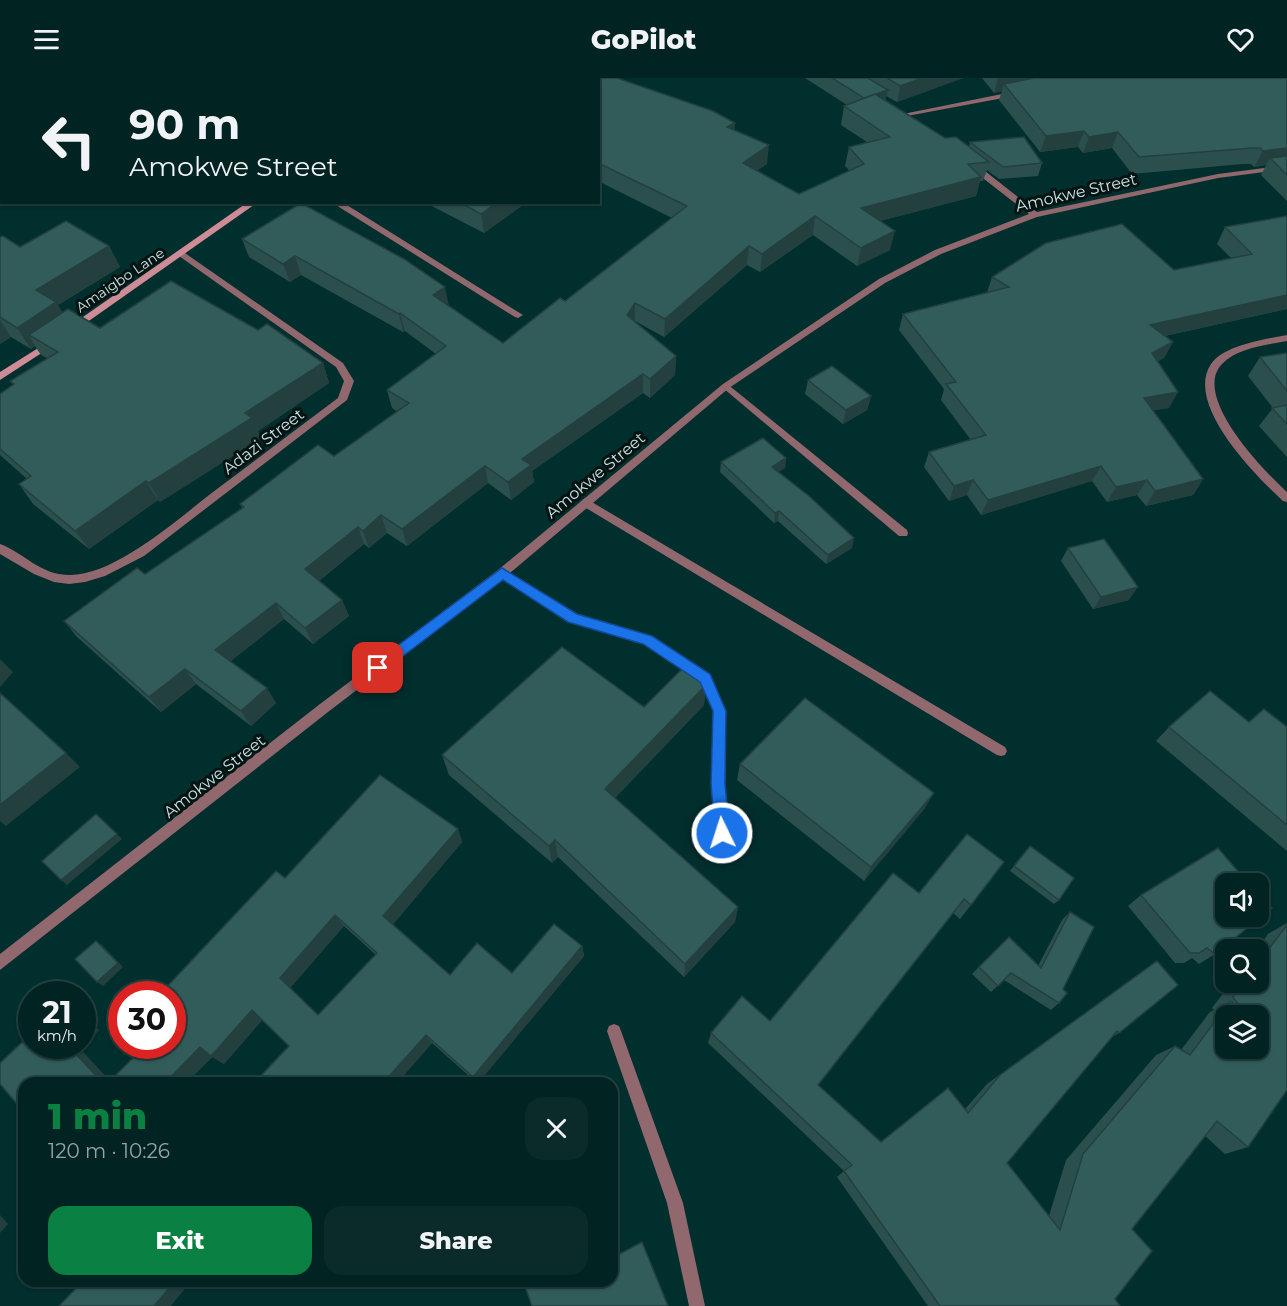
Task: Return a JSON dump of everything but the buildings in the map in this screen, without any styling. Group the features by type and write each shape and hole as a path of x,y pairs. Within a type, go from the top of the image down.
{"main road":[{"name":"Amaigbo Lane","path":"67,332 251,204"},
{"path":"0,377 58,338"}],"street":[{"path":"907,114 1024,91"},
{"path":"897,108 916,121"},
{"path":"962,157 1035,215"},
{"name":"Amokwe Street","path":"0,963 324,708 502,573 726,386 882,281 938,252 1035,215 1218,176 1287,167"},
{"path":"338,204 518,315"},
{"name":"Adazi Street","path":"0,548 18,561 50,576 78,581 106,573 140,553 342,400 349,381 340,365 182,254"},
{"path":"1287,338 1260,343 1228,356 1215,366 1211,376 1210,396 1221,422 1250,460 1287,498"},
{"path":"726,386 903,533"},
{"path":"585,502 1001,751"},
{"path":"502,573 573,618 648,640 705,678 720,711 718,784 722,833"},
{"path":"614,1031 675,1203 697,1306"}],"route":[{"path":"378,668 502,573 573,618 648,640 705,678 720,711 718,784 722,833"}]}
